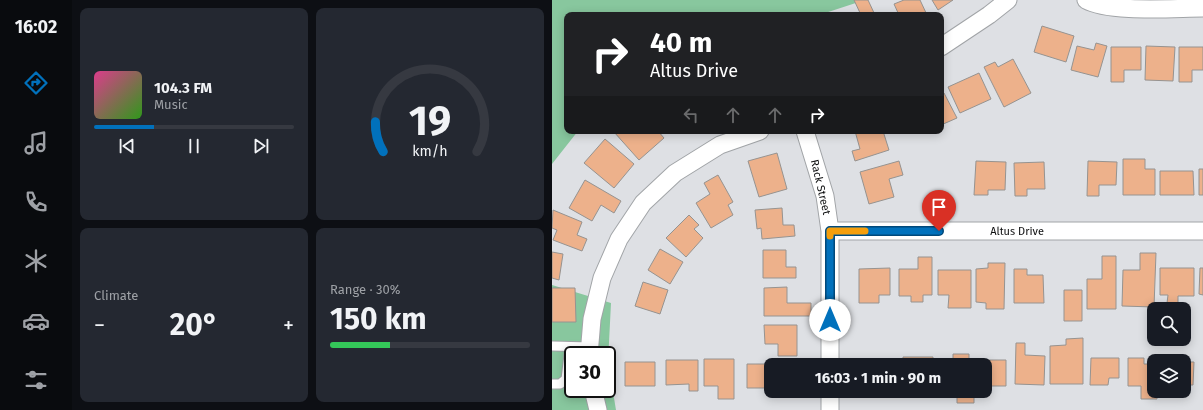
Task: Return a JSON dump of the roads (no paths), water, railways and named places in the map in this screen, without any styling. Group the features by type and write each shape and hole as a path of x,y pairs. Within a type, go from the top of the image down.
{"street":[{"path":"944,45 989,15 1008,0"},
{"path":"1086,0 1092,4 1124,8 1203,8"},
{"path":"590,346 592,319 602,278 619,238 643,203 675,173 720,145 751,134"},
{"name":"Rack Street","path":"806,134 825,196 830,231 830,358"},
{"name":"Altus Drive","path":"830,231 1203,231"},
{"path":"595,398 598,410"},
{"path":"830,398 830,410"}],"lane":[{"path":"552,346 564,347"},
{"path":"552,384 560,384 564,381"}]}
